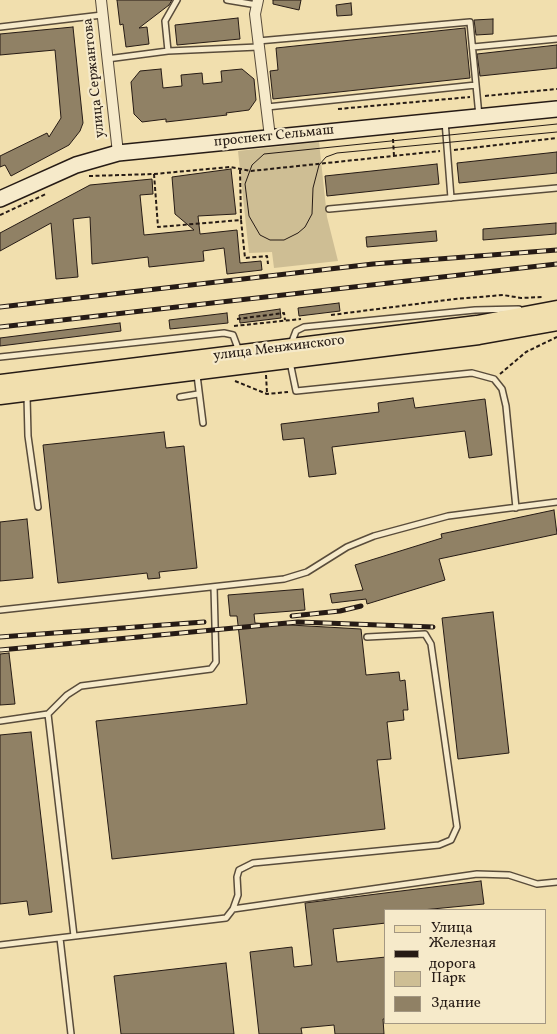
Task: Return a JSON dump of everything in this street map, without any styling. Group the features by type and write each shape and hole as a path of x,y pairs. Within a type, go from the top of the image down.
{"main road":[{"name":"проспект Сельмаш","path":"0,200 76,165 118,153 557,109"},
{"name":"улица Менжинского","path":"0,383 196,366 240,353 291,354 477,324 554,304"},
{"name":"улица Менжинского","path":"0,396 196,366 291,354 479,336 557,322"}],"street":[{"name":"улица Сержантова","path":"101,0 106,59 118,153"},
{"path":"257,2 255,14 270,137"}],"lane":[{"path":"168,51 164,20 177,0"},
{"path":"227,0 257,2"},
{"path":"0,28 102,16"},
{"path":"106,59 168,51 258,44 470,22 479,117"},
{"path":"473,47 557,39"},
{"path":"266,107 476,85"},
{"path":"445,120 450,198"},
{"path":"329,209 557,188"},
{"path":"0,357 224,333 233,335 240,353"},
{"path":"291,354 296,391 472,373 494,379 502,389 506,406 516,508"},
{"path":"196,366 203,423"},
{"path":"27,392 28,436 38,507"},
{"path":"180,397 198,394"},
{"path":"0,610 284,579 307,572 347,547 374,536 448,516 557,502"},
{"path":"0,721 48,714 66,695 81,686 211,669 216,662 214,587"},
{"path":"0,945 226,918 233,909 238,895 236,877 239,870 253,863 439,845 451,840 457,828 431,644 425,634 366,637"},
{"path":"48,714 74,936"},
{"path":"233,909 476,874 509,875 537,884 557,882"},
{"path":"60,938 71,1034"}],"path":[{"path":"334,109 557,89"},
{"path":"86,176 154,174 230,167 251,171 557,138"},
{"path":"240,169 241,220 245,258 267,256 268,264"},
{"path":"154,174 158,227 241,220"},
{"path":"0,215 49,192"},
{"path":"323,316 455,299 503,295 554,304"},
{"path":"237,319 284,313 285,321"},
{"path":"226,327 304,318"},
{"path":"494,379 526,352 557,337"},
{"path":"266,370 267,394"}],"green space":[{"path":"319,142 327,217 338,261 274,268 272,252 249,253 238,151"}],"building":[{"path":"117,0 172,0 169,5 139,28 147,27 149,44 126,47 123,24 120,25"},
{"path":"273,0 301,0 299,10 273,4"},
{"path":"351,3 352,15 337,16 336,5"},
{"path":"238,18 240,39 177,45 175,25"},
{"path":"493,19 493,34 476,35 474,20"},
{"path":"73,27 83,123 80,131 69,145 11,176 5,165 0,167 0,156 47,133 49,137 61,118 55,50 0,55 0,34"},
{"path":"465,28 470,78 273,99 270,71 278,70 276,48"},
{"path":"557,45 557,68 480,76 477,54"},
{"path":"161,69 163,88 182,86 181,75 202,73 203,84 222,82 221,71 242,69 254,79 256,100 249,110 226,113 227,115 166,122 166,119 142,122 134,114 131,82 140,71"},
{"path":"557,152 557,173 459,183 457,163"},
{"path":"437,164 439,184 327,196 325,176"},
{"path":"231,169 236,214 198,216 200,234 237,230 240,263 261,261 262,270 227,274 224,248 203,251 204,261 149,267 148,257 92,264 90,217 73,219 78,277 56,279 51,223 0,251 0,233 90,185 152,179 153,194 140,195 144,235 194,230 175,214 172,177"},
{"path":"556,223 556,234 483,240 483,229"},
{"path":"436,231 437,241 367,247 366,237"},
{"path":"339,303 340,311 299,316 298,308"},
{"path":"280,309 281,318 240,323 239,315"},
{"path":"227,313 228,323 170,329 169,320"},
{"path":"120,323 121,331 0,346 0,338"},
{"path":"413,398 415,408 485,399 492,455 469,458 465,431 332,447 336,474 309,477 304,438 283,440 281,424 379,412 378,403"},
{"path":"164,432 166,448 184,446 197,568 159,572 160,578 148,579 147,573 58,583 43,445"},
{"path":"554,510 557,534 439,559 445,580 367,604 366,599 332,603 330,594 363,590 355,565 442,538 441,534"},
{"path":"27,519 33,578 0,581 0,522"},
{"path":"303,589 305,610 254,614 255,623 361,629 366,675 399,672 400,681 405,680 408,710 403,710 404,720 387,722 391,759 377,760 385,829 112,859 96,721 247,704 237,616 230,616 228,595"},
{"path":"493,612 509,753 458,759 442,618"},
{"path":"9,653 15,704 0,705 0,654"},
{"path":"31,732 52,912 29,915 27,901 0,904 0,735"},
{"path":"481,881 484,904 432,909 384,909 384,923 333,929 337,962 384,957 384,1034 335,1034 334,1025 301,1028 302,1034 259,1034 250,952 292,947 294,967 312,965 305,903"},
{"path":"226,963 234,1034 121,1034 114,976"}],"tram line":[{"path":"557,124 264,154 252,165 245,184 249,216 260,235 270,240 284,240 298,233 305,227 312,214 313,188 319,165 326,157 337,153 557,132"}],"railway":[{"path":"0,307 373,264 557,250"},
{"path":"0,327 557,264"},
{"path":"292,616 340,611 361,606"},
{"path":"0,637 204,622"},
{"path":"0,650 298,622 433,627"}]}
